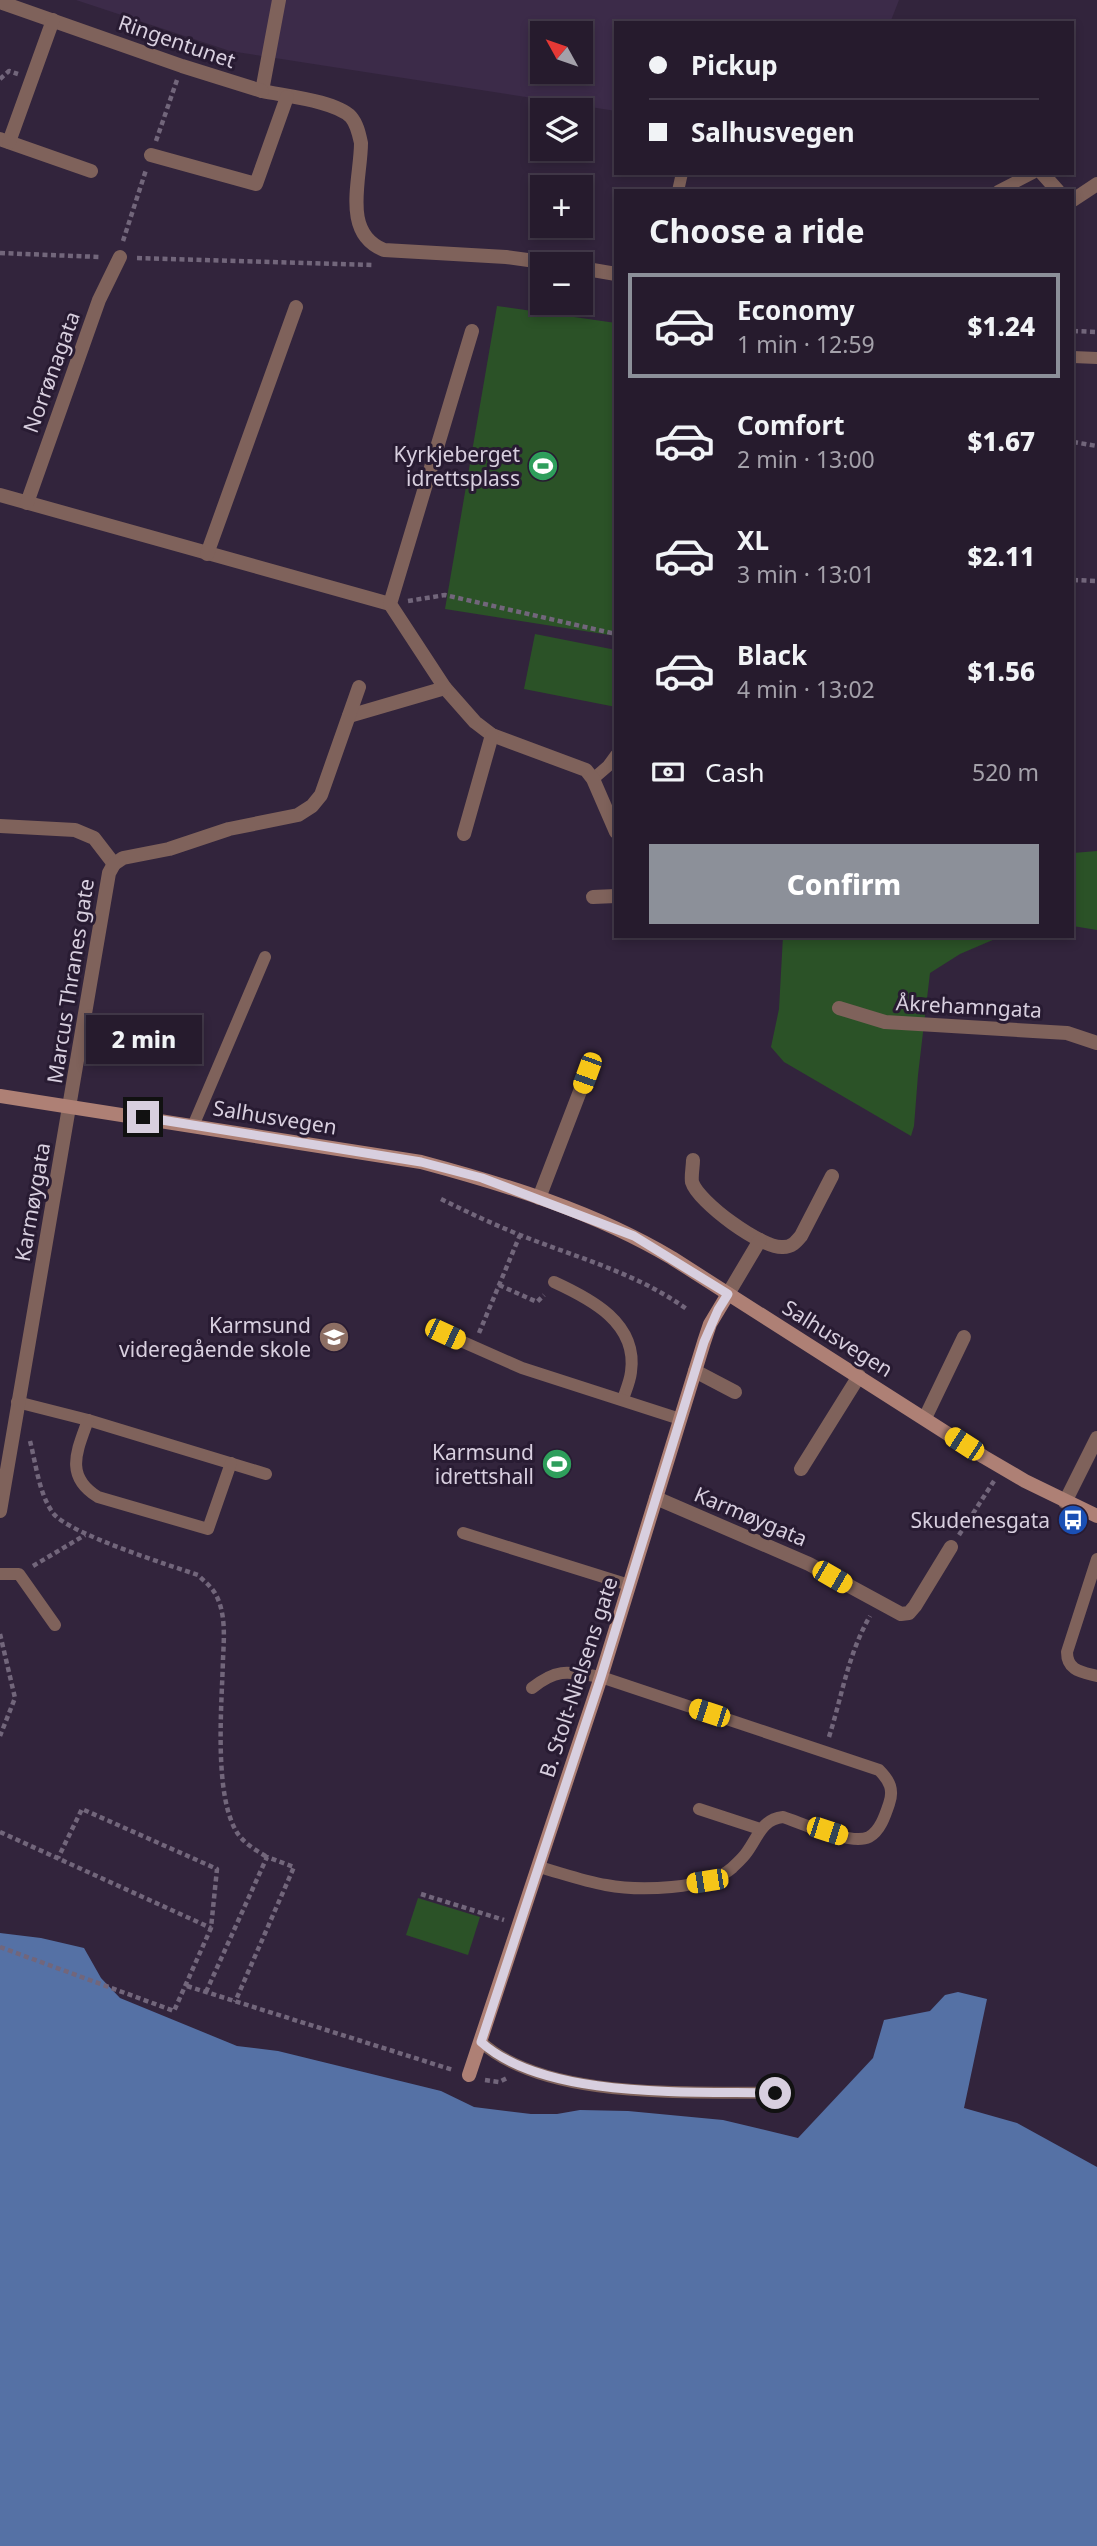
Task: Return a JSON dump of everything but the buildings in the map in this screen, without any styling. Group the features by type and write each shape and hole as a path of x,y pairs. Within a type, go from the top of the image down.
{"main road":[{"name":"Salhusvegen","path":"0,1096 421,1162 482,1178 539,1198 634,1236 1025,1481 1097,1516"},
{"name":"B. Stolt-Nielsens gate","path":"469,2075 601,1677 710,1324 728,1294"}],"street":[{"name":"Ringentunet","path":"262,91 279,0"},
{"name":"Ringentunet","path":"0,2 182,66 262,91 331,106 351,117 359,132 361,150 357,219 361,231 376,246 396,251 530,260"},
{"path":"52,20 5,141 91,171"},
{"path":"151,155 257,184 287,97"},
{"path":"1044,175 1056,189"},
{"path":"1074,199 1097,184"},
{"name":"Norrønagata","path":"27,503 99,300 120,257"},
{"path":"593,270 614,274"},
{"path":"207,554 296,307"},
{"path":"390,604 472,331"},
{"path":"0,495 390,604 445,688 475,722 492,735 516,746 586,770 593,779 614,827"},
{"path":"349,716 359,687"},
{"path":"349,716 445,688"},
{"name":"Marcus Thranes gate","path":"70,1107 108,873 114,864 123,858 169,849 229,829 298,815 312,806 321,795 349,716"},
{"path":"464,834 492,735"},
{"name":"Marcus Thranes gate","path":"0,826 75,830 94,838 114,864"},
{"path":"593,897 614,895"},
{"name":"Åkrehamngata","path":"839,1007 886,1023 1066,1033 1097,1043"},
{"path":"539,1198 587,1073"},
{"name":"Karmøygata","path":"0,1511 70,1107"},
{"path":"693,1160 692,1180 696,1191 720,1214 773,1246 794,1244 801,1236 832,1176"},
{"path":"728,1294 760,1240"},
{"path":"925,1418 964,1337"},
{"path":"695,1371 735,1392"},
{"path":"802,1469 859,1376"},
{"path":"1065,1502 1097,1438"},
{"name":"Karmøygata","path":"656,1498 809,1564 895,1613 909,1612 915,1606 951,1547"}],"lane":[{"path":"1002,189 1028,175"},
{"path":"1074,357 1097,358"},
{"path":"593,779 614,758"},
{"path":"193,1126 265,957"},
{"path":"554,1282 596,1303 620,1326 631,1355 631,1372 623,1399"},
{"path":"445,1334 522,1368 680,1419"},
{"path":"17,1402 88,1420 266,1474"},
{"path":"88,1420 76,1454 76,1469 80,1482 98,1497 208,1530 231,1463"},
{"path":"464,1533 629,1585"},
{"path":"1097,1559 1067,1652 1067,1660 1070,1667 1097,1676"},
{"path":"0,1574 19,1574 55,1625"},
{"path":"531,1688 548,1675 572,1672 601,1677 879,1770 888,1779 892,1791 878,1829 869,1837 849,1839 783,1817 768,1821 746,1853 729,1871 707,1881 678,1886 626,1888 539,1867"},
{"path":"699,1809 760,1829"},
{"path":"481,2042 495,2054 516,2065 570,2082 655,2090 775,2093"}],"path":[{"path":"0,253 385,266"},
{"path":"1074,331 1097,332"},
{"path":"1074,442 1097,446"},
{"path":"1074,580 1097,582"},
{"path":"390,604 445,594 614,634"},
{"path":"440,1199 520,1235 631,1276 664,1293 688,1310"},
{"path":"473,1347 520,1235"},
{"path":"499,1285 537,1302 554,1282"},
{"path":"14,1424 25,1430 51,1511 64,1523 86,1534 198,1576 210,1586 217,1597 224,1634 221,1757 230,1817 238,1834 249,1846 267,1857 294,1867 235,2002"},
{"path":"951,1547 995,1480"},
{"path":"19,1574 86,1534"},
{"path":"825,1751 842,1697 849,1663 861,1632 878,1603"},
{"path":"0,1633 15,1698 0,1736"},
{"path":"0,1947 174,2011 211,1928 217,1869 82,1809 58,1858"},
{"path":"0,1832 211,1928"},
{"path":"206,1992 267,1857"},
{"path":"421,1895 507,1921"},
{"path":"187,1986 469,2075 499,2082 509,2077 516,2065"}],"shaded area":[{"path":"76,0 899,0 891,21 614,21 614,111 593,107 593,98 532,98 230,51"}],"green space":[{"name":"Kyrkjeberget idrettsplass","path":"497,306 530,311 530,315 560,315 614,323 614,636 445,609"},
{"path":"535,634 614,650 614,707 524,689"},
{"path":"1097,851 1097,930 1074,926 1074,853"},
{"path":"783,938 997,938 960,954 930,973 911,1136 784,1062 771,1047 779,1009"},
{"path":"418,1898 480,1917 468,1955 406,1935"}],"water":[{"path":"0,1933 41,1938 84,1948 101,1978 120,1998 237,2046 278,2051 441,2091 474,2107 531,2114 557,2114 580,2110 628,2111 723,2120 798,2138 873,2058 884,2020 930,2011 945,1995 958,1992 987,1999 964,2108 1017,2123 1097,2167 1097,2546 0,2546"}],"place":[{"name":"Kyrkjeberget idrettsplass","path":"543,466"},
{"name":"Karmsund videregående skole","path":"334,1337"},
{"name":"Karmsund idrettshall","path":"557,1464"},
{"name":"Skudenesgata","path":"1073,1520"}],"route":[{"path":"143,1117 421,1162 482,1178 634,1236 728,1294 710,1324 704,1342 601,1677 481,2042 495,2054 527,2070 570,2082 655,2090 775,2093"}]}
